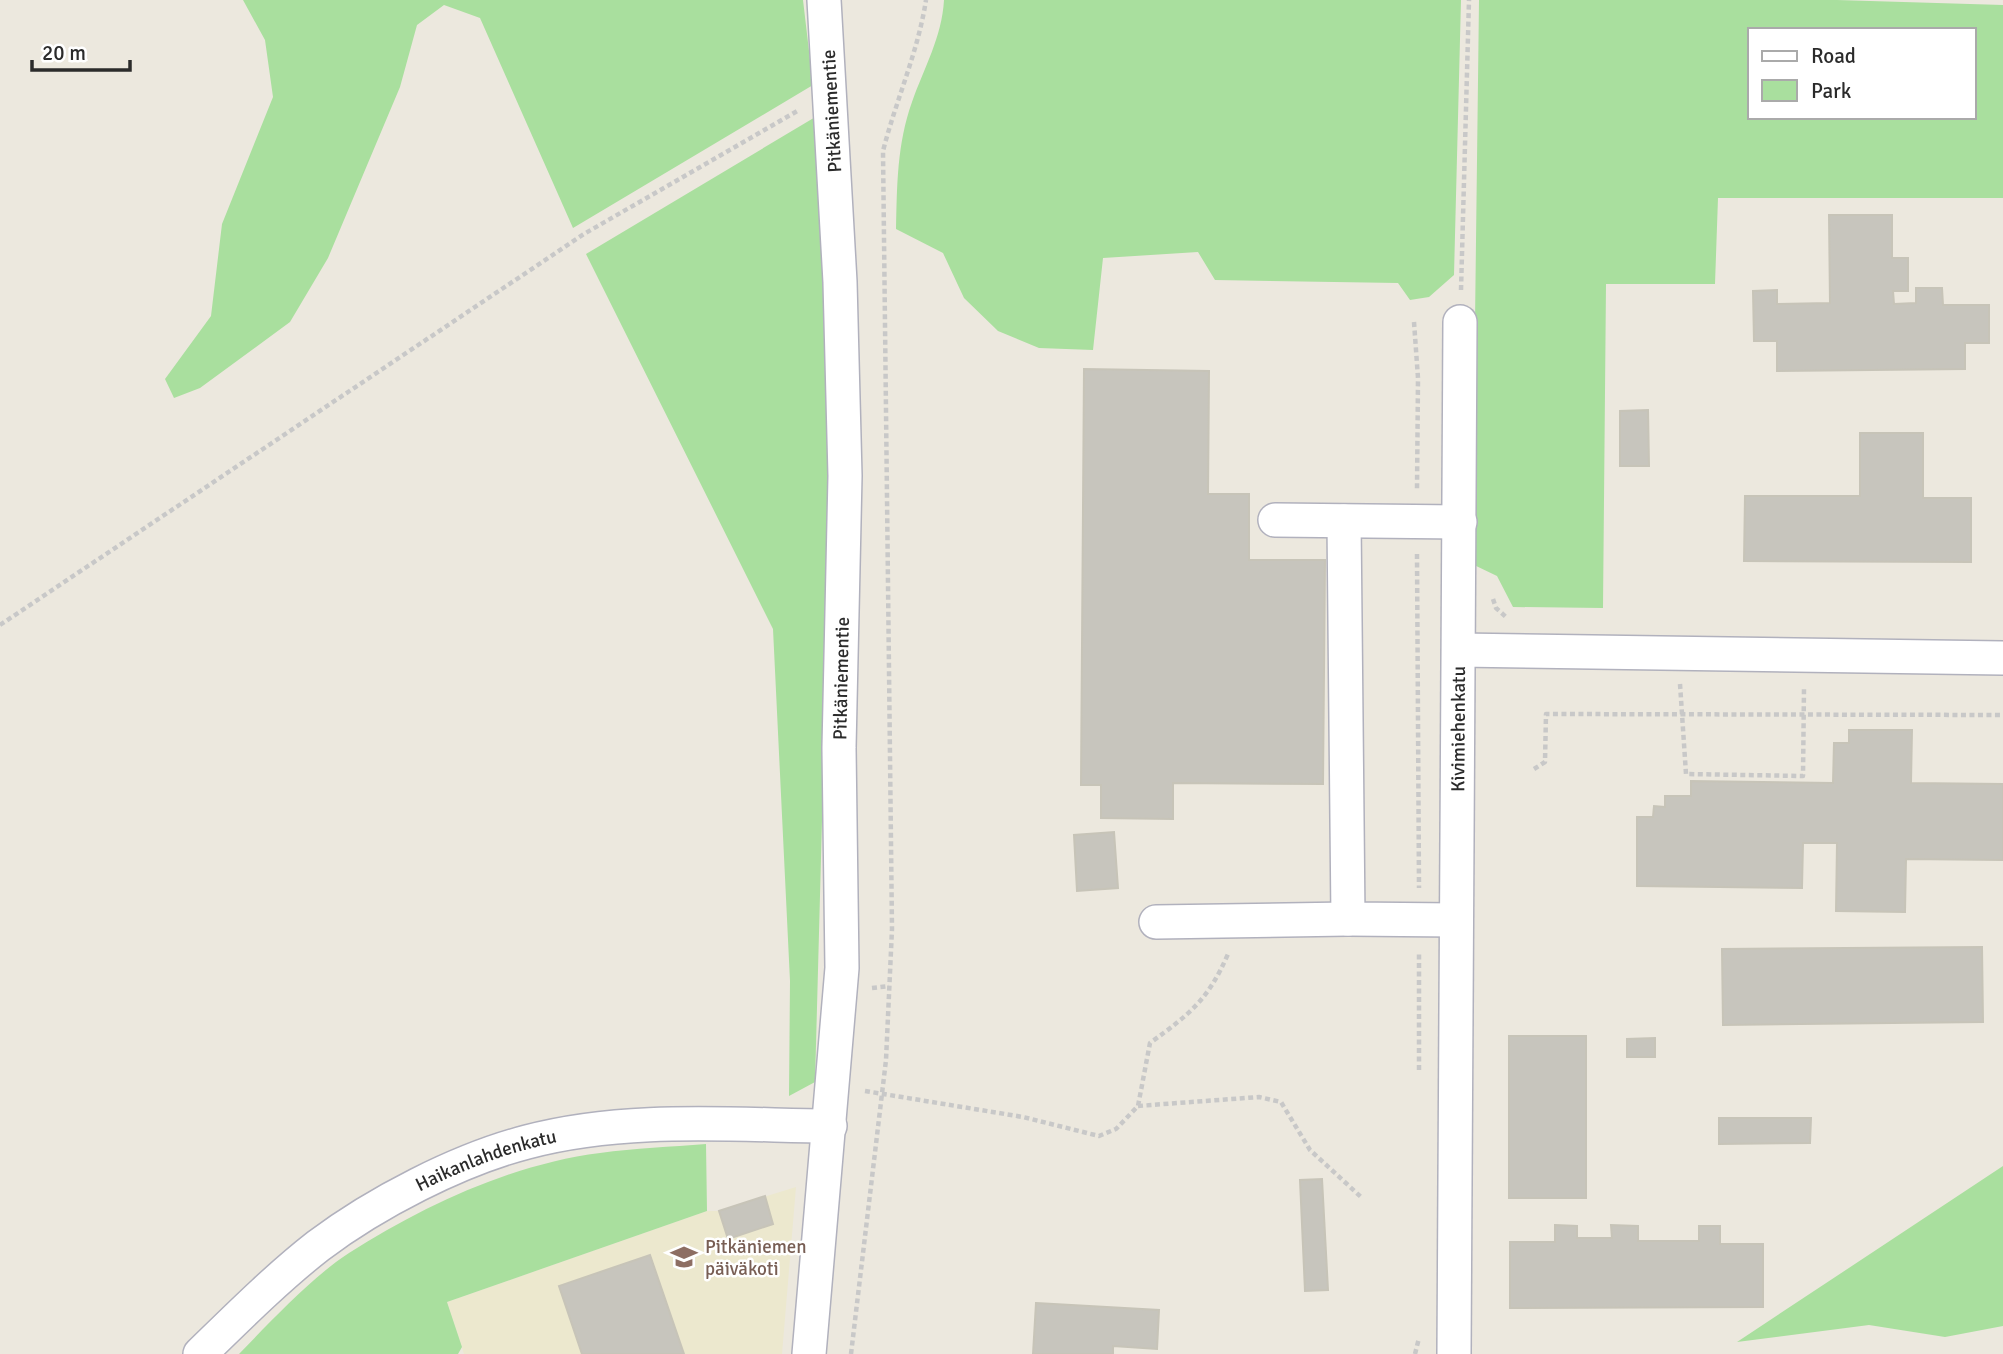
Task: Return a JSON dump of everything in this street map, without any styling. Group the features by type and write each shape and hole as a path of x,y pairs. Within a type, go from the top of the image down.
{"street":[{"name":"Pitkäniementie","path":"809,1354 842,968 839,748 845,476 840,282 824,0"},
{"path":"1459,650 1460,322"},
{"path":"1275,520 1460,523"},
{"path":"1344,521 1348,919"},
{"name":"Kivimiehenkatu","path":"1454,1354 1459,650 2003,658"},
{"path":"1156,922 1456,919"},
{"name":"Haikanlahdenkatu","path":"200,1354 318,1247 377,1208 457,1168 527,1142 594,1130 668,1124 830,1126"}],"path":[{"path":"851,1354 882,1092 892,929 883,151 897,97 921,32 926,0"},
{"path":"1460,322 1469,0"},
{"path":"0,625 584,234 830,92"},
{"path":"1414,322 1418,378 1417,502"},
{"path":"1417,544 1419,1072"},
{"path":"1680,653 1680,714 1686,774 1803,776 1805,655"},
{"path":"1534,769 1545,762 1546,713 2003,715"},
{"path":"882,1092 1024,1117 1099,1136 1116,1129 1138,1106 1150,1043 1195,1010 1219,975 1242,921"},
{"path":"1138,1106 1259,1097 1281,1102 1310,1150 1360,1197"},
{"path":"1415,1354 1419,1335"}],"shaded area":[{"name":"Pitkäniemen päiväkoti","path":"796,1187 782,1354 464,1354 447,1302 707,1211 719,1211"}],"green space":[{"path":"243,0 803,0 813,85 573,228 480,18 444,5 417,25 400,87 328,258 290,322 200,388 174,398 165,379 211,316 222,224 273,97 265,40"},
{"path":"944,0 1461,0 1454,275 1429,297 1410,300 1398,283 1215,280 1198,252 1103,258 1093,350 1039,348 998,331 964,298 943,253 896,229 903,133 936,40"},
{"path":"1479,0 1837,0 2003,5 2003,198 1718,198 1715,284 1606,284 1603,608 1513,607 1497,576 1472,564"},
{"path":"817,116 831,485 815,1082 789,1096 790,981 773,629 586,254"},
{"path":"706,1144 707,1211 447,1302 462,1347 458,1354 239,1354 292,1300 349,1253 407,1219 469,1190 501,1177 567,1159 626,1150"},
{"path":"2003,1166 2003,1326 1945,1337 1869,1325 1737,1342"}],"building":[{"path":"1829,215 1892,215 1892,258 1908,258 1908,291 1893,291 1894,304 1916,303 1916,288 1942,288 1943,305 1989,305 1989,343 1965,343 1965,369 1777,371 1777,341 1754,341 1753,291 1777,290 1777,304 1830,303"},
{"path":"1084,369 1209,371 1208,494 1249,494 1249,560 1325,560 1323,784 1173,783 1173,819 1101,818 1101,785 1081,785"},
{"path":"1648,410 1649,466 1620,466 1620,411"},
{"path":"1860,433 1923,433 1923,498 1971,498 1971,562 1744,561 1745,496 1860,496"},
{"path":"1849,730 1912,730 1911,783 2003,784 2003,860 1906,859 1905,912 1836,911 1837,843 1803,843 1802,888 1637,886 1637,817 1653,817 1654,806 1665,807 1665,796 1691,796 1691,781 1833,783 1834,743 1849,743"},
{"path":"1114,832 1118,888 1077,891 1074,835"},
{"path":"1982,947 1983,1022 1723,1025 1722,949"},
{"path":"1509,1036 1586,1036 1586,1198 1509,1198"},
{"path":"1655,1038 1655,1057 1627,1057 1627,1039"},
{"path":"1719,1118 1811,1118 1810,1143 1719,1144"},
{"path":"1322,1179 1328,1290 1305,1291 1300,1180"},
{"path":"765,1196 773,1224 728,1239 719,1211"},
{"path":"1555,1225 1577,1226 1577,1238 1612,1238 1611,1225 1638,1226 1638,1241 1699,1241 1699,1226 1720,1226 1720,1244 1763,1244 1763,1307 1510,1308 1510,1242 1555,1242"},
{"path":"650,1255 684,1354 582,1354 559,1286"},
{"path":"1036,1303 1159,1310 1157,1349 1113,1346 1113,1354 1033,1354"}],"place":[{"name":"Pitkäniemen päiväkoti","path":"684,1257"}]}
